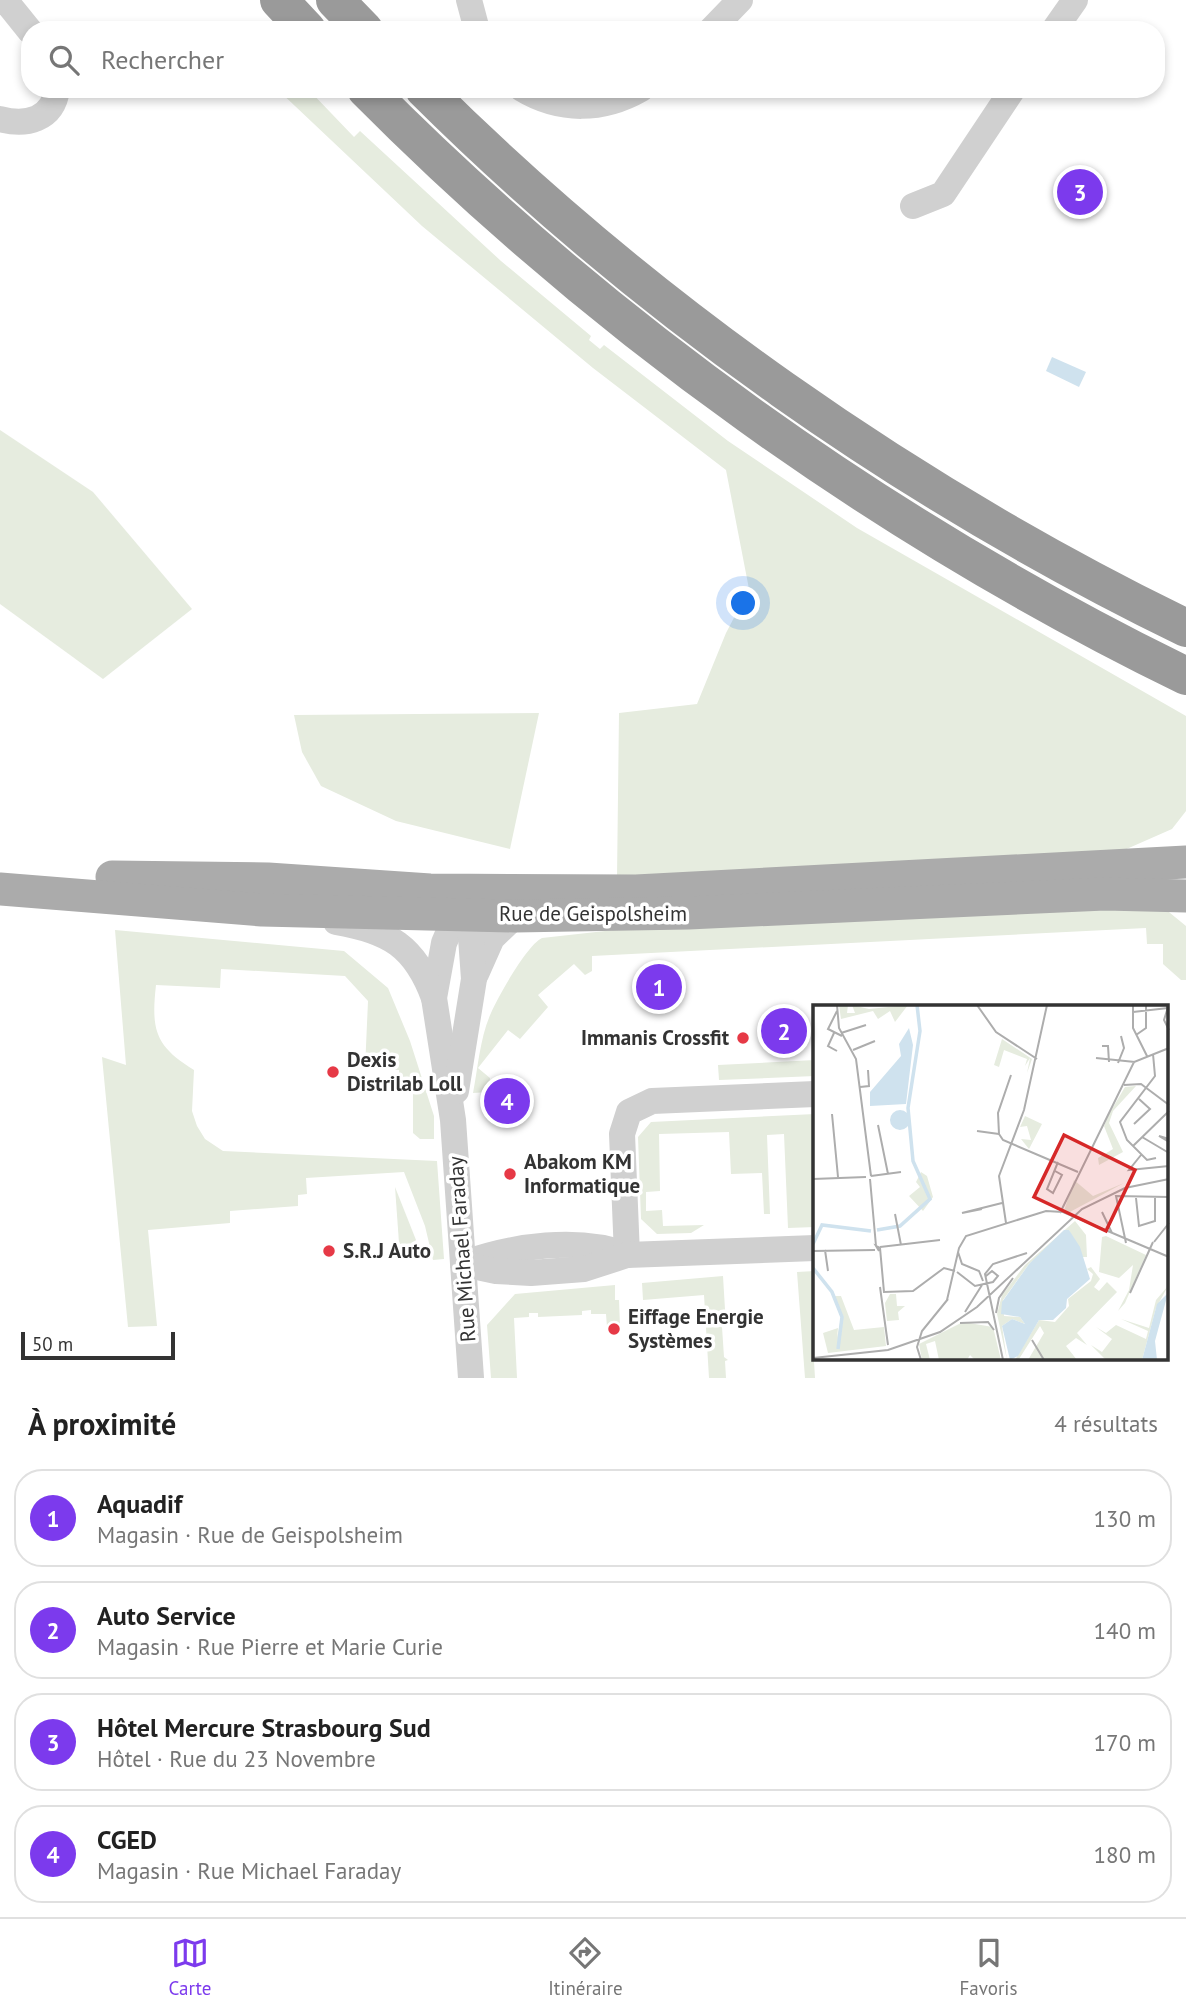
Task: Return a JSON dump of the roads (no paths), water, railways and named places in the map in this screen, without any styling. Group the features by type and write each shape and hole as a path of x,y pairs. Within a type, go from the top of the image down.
{"highway":[{"path":"279,0 299,21"},
{"path":"335,0 355,21"},
{"path":"376,98 542,252 688,369 847,480 924,529 1174,671"},
{"path":"434,98 572,224 702,330 756,369 928,484 1059,562 1175,623"}],"main road":[{"name":"Rue de Geispolsheim","path":"0,890 262,910 464,907 636,891 1186,862"},
{"name":"Rue de Geispolsheim","path":"0,880 87,877 268,879 515,916 688,913 1105,894 1186,896"}],"street":[{"path":"5,0 22,21"},
{"path":"469,0 475,21"},
{"path":"719,21 740,0"},
{"path":"1060,21 1075,0"},
{"path":"0,119 26,123 37,120 46,113 53,98"},
{"path":"540,98 552,104 573,107 607,103 619,98"},
{"path":"913,206 943,194 1007,98"},
{"name":"Rue Michael Faraday","path":"464,907 474,979"},
{"name":"Rue Michael Faraday","path":"434,999 439,964 464,907"},
{"name":"Rue Michael Faraday","path":"262,910 352,925 390,937 417,962 434,999 453,1120 471,1378"},
{"name":"Rue Michael Faraday","path":"453,1120 457,1071 474,979 492,938 515,916"},
{"path":"628,1255 622,1134 629,1112 652,1101 813,1094"},
{"path":"463,1264 509,1272 543,1272 600,1266 628,1255 813,1248"}],"water":[{"path":"1052,357 1086,372 1079,387 1046,371"}],"place":[{"name":"Hôtel Mercure Strasbourg Sud","path":"1080,192"},
{"name":"Aquadif","path":"659,987"},
{"name":"Auto Service","path":"784,1031"},
{"name":"Immanis Crossfit","path":"743,1038"},
{"name":"Dexis Distrilab Loll","path":"333,1072"},
{"name":"CGED","path":"507,1101"},
{"name":"Abakom KM Informatique","path":"510,1174"},
{"name":"S.R.J Auto","path":"329,1251"},
{"name":"Eiffage Energie Systèmes","path":"614,1329"}]}
